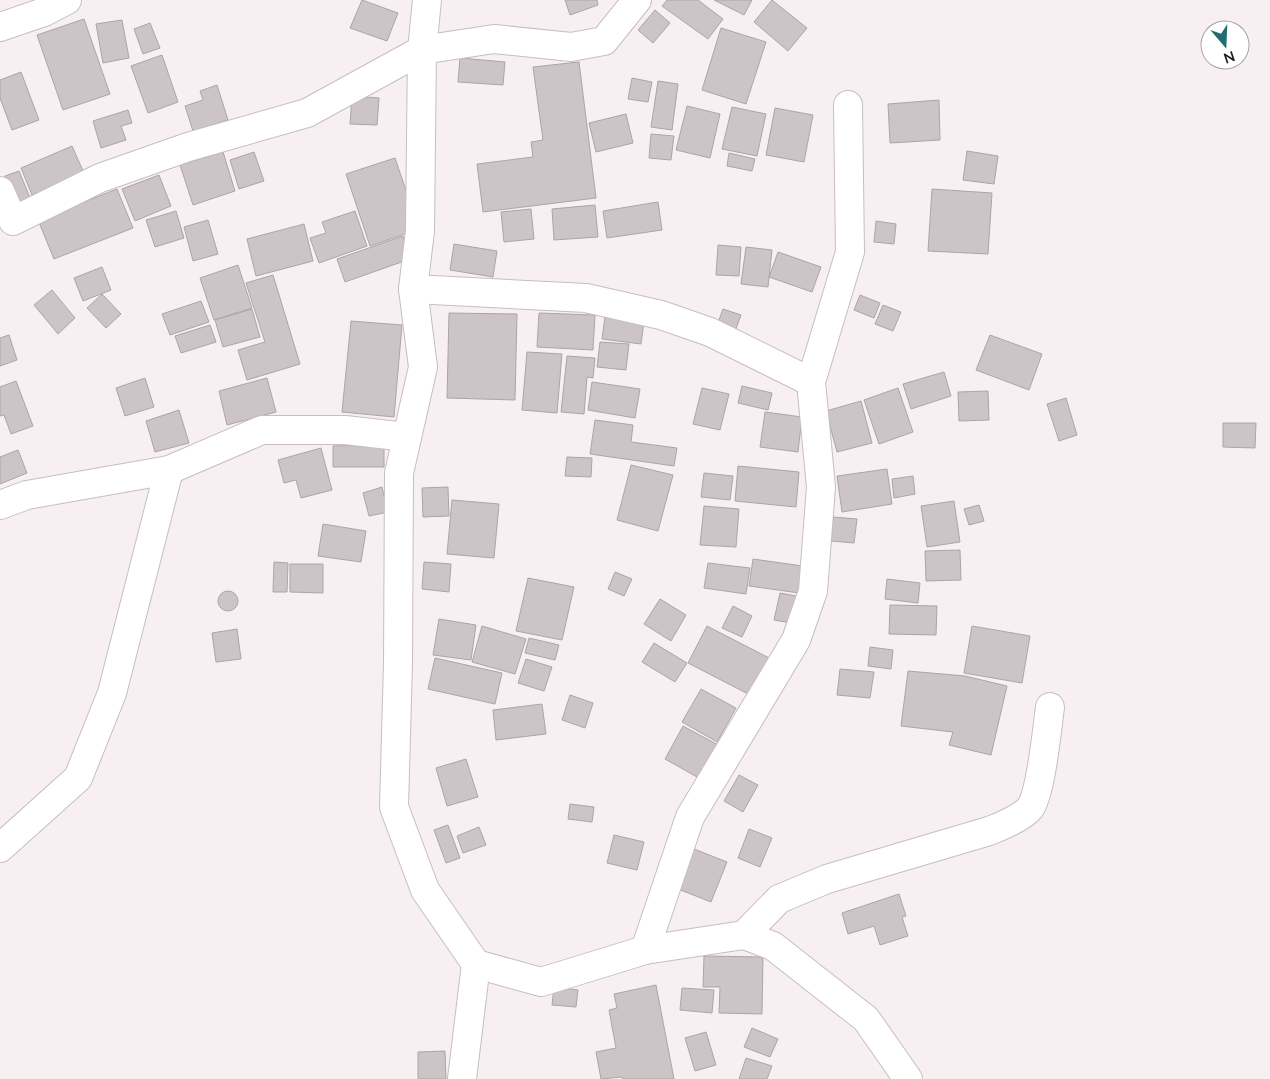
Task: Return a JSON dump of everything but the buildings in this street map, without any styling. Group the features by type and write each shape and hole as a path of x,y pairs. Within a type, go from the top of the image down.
{"street":[{"path":"0,27 44,12 67,0"},
{"path":"427,0 422,50 420,231 413,289 423,367 399,473 398,663 394,807 425,890 476,964 541,982 645,950 744,935 773,946 866,1019 908,1079"},
{"path":"0,191 13,221 100,178 188,148 307,114 422,50 494,39 571,47 604,41 637,0"},
{"path":"645,950 690,817 796,640 813,591 821,487 811,382 850,252 848,105"},
{"path":"413,289 586,298 652,313 710,332 811,382"},
{"path":"0,505 27,495 169,470 262,430 345,430 407,437"},
{"path":"0,848 78,778 112,693 169,470"},
{"path":"744,935 779,899 827,879 989,831 1006,824 1030,808 1036,789 1050,707"},
{"path":"462,1079 476,964"}]}
